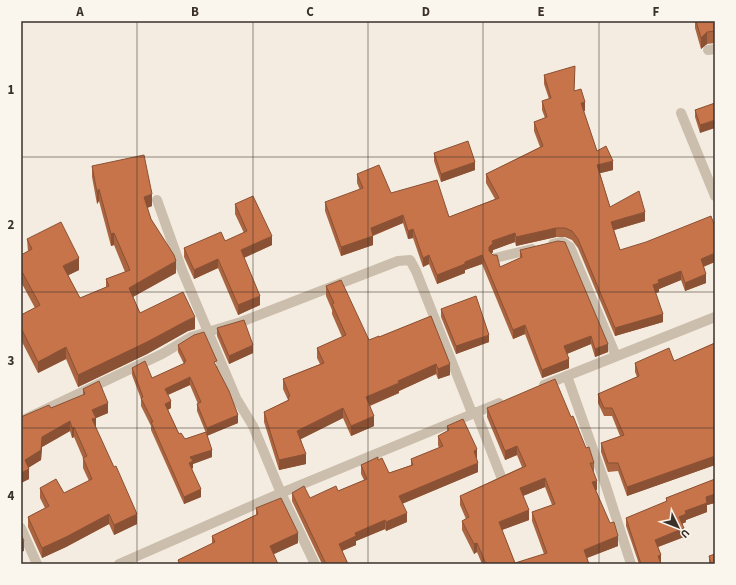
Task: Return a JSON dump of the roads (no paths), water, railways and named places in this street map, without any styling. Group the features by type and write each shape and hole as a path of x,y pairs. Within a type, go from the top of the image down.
{"street":[{"path":"681,113 715,196"},
{"path":"157,200 182,270 236,398 253,426 281,493 315,564"},
{"path":"495,258 557,242 567,244 572,250 616,356"},
{"path":"21,421 155,357 191,338 241,322 398,261 410,260 416,271 502,479"},
{"path":"532,390 715,317"},
{"path":"567,376 606,486 631,564"},
{"path":"119,564 281,493 511,398"},
{"path":"21,528 37,564"}]}
